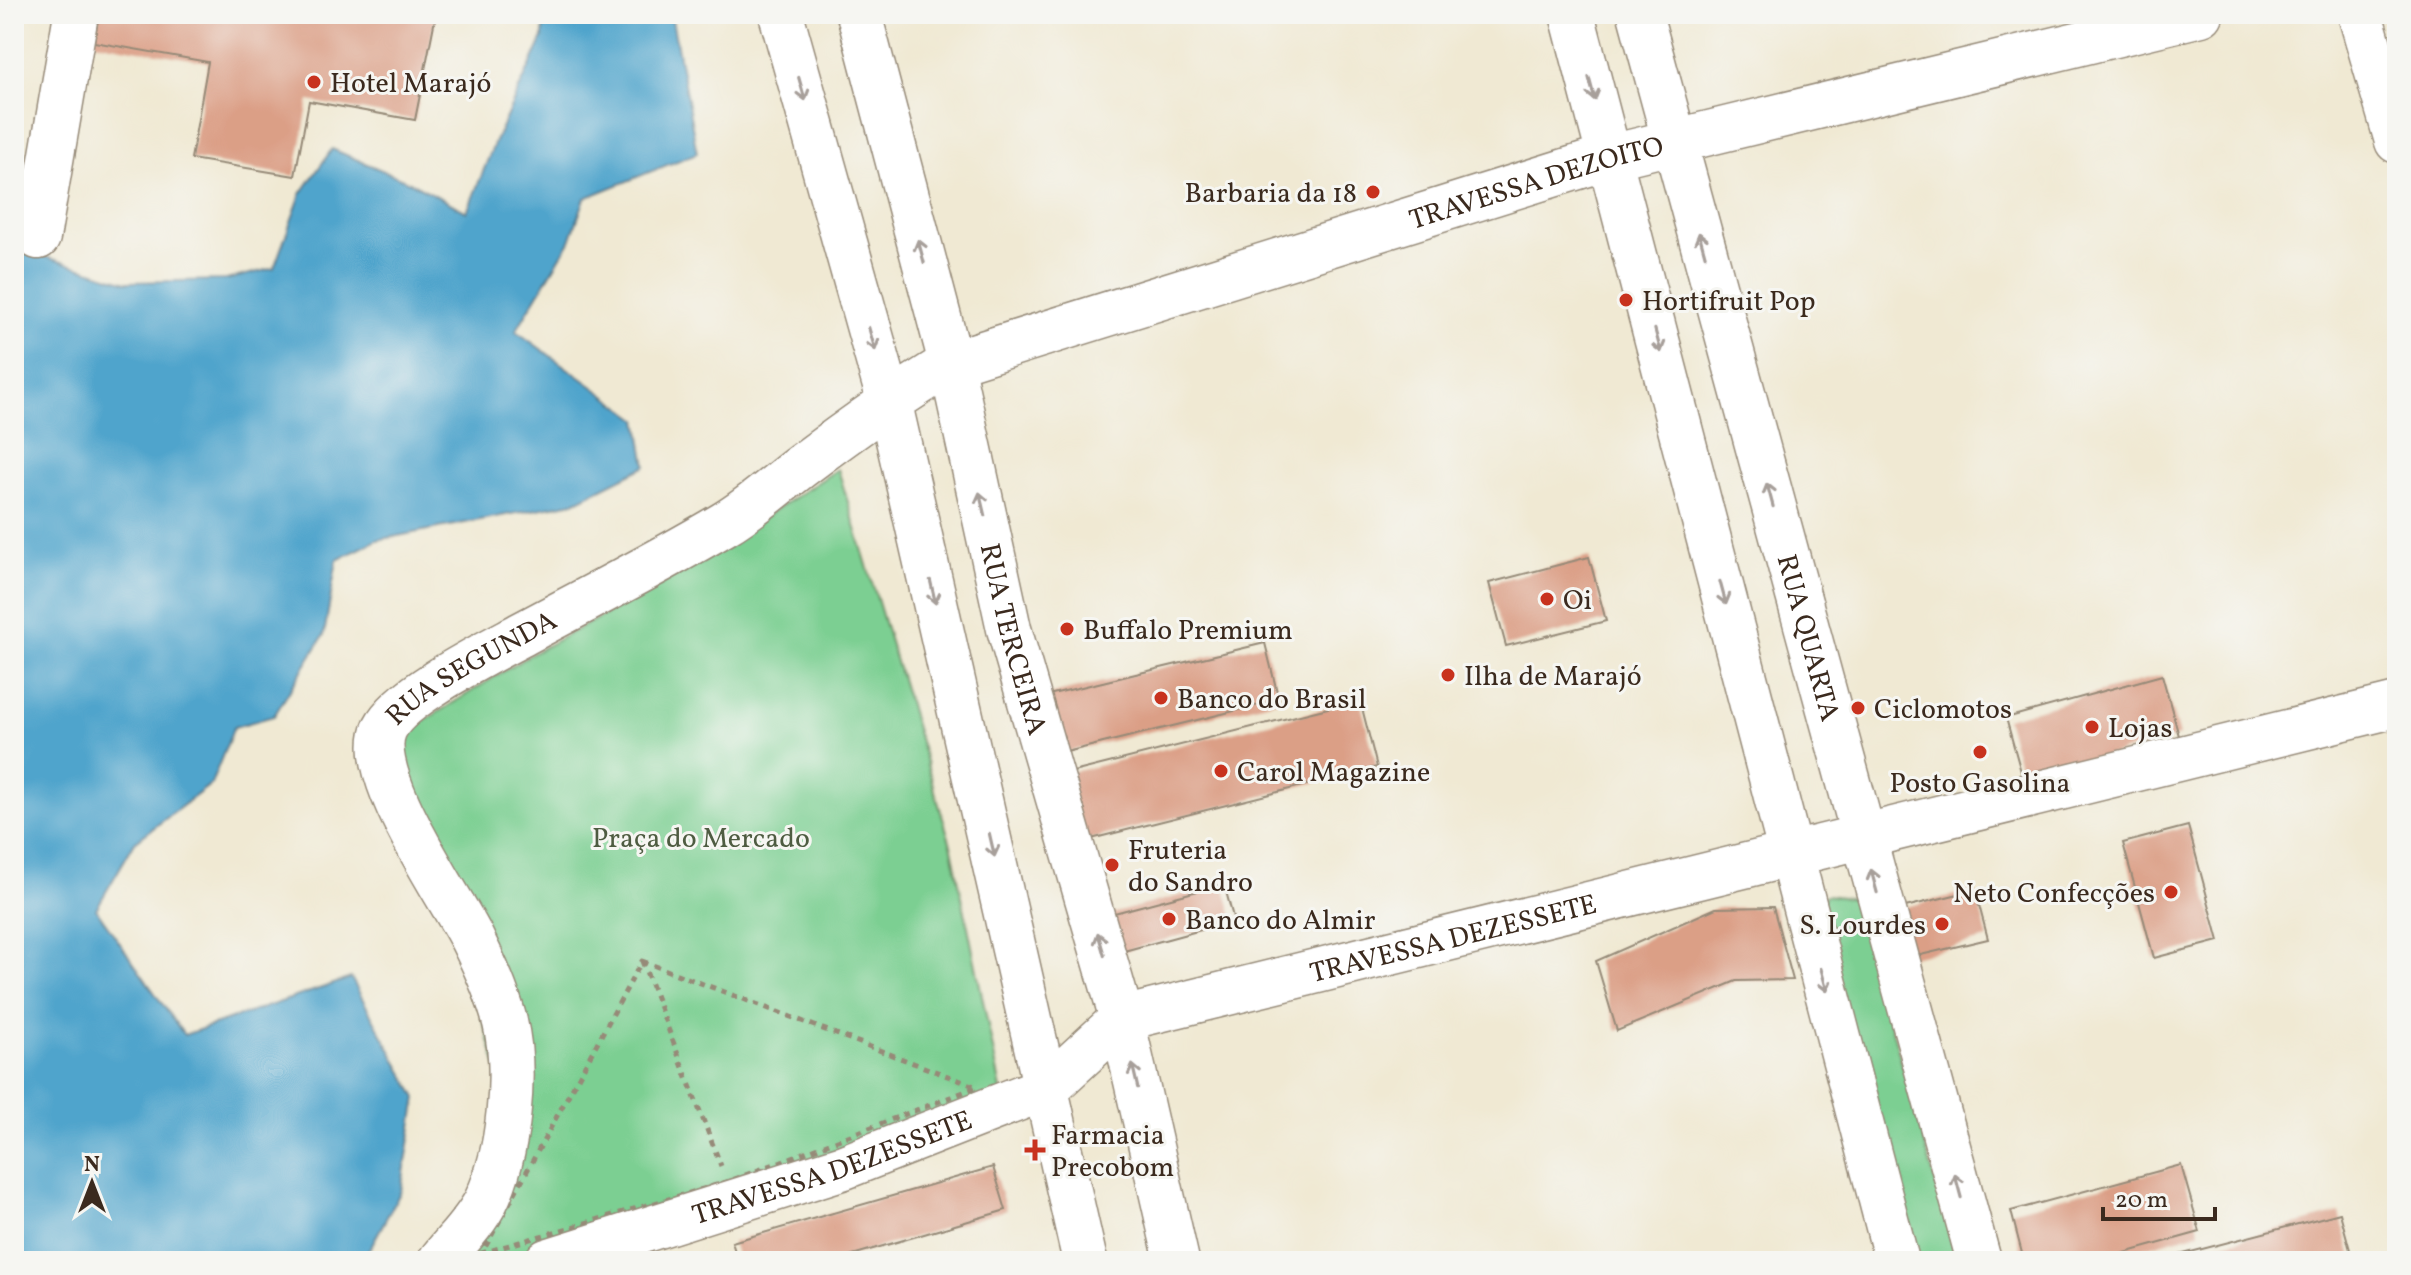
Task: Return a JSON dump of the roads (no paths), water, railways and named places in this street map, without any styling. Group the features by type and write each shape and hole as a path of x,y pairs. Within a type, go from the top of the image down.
{"street":[{"path":"38,237 76,14"},
{"path":"781,14 889,400 1048,1087 1085,1261"},
{"name":"RUA TERCEIRA","path":"859,14 951,363 1009,629 1122,1019 1177,1261"},
{"path":"1572,14 1897,1261"},
{"name":"RUA QUARTA","path":"1640,14 1979,1261"},
{"name":"TRAVESSA DEZOITO","path":"889,400 951,363 1610,157 1674,139 2201,14"},
{"path":"2360,14 2397,141"},
{"name":"RUA SEGUNDA","path":"440,1261 484,1205 496,1178 503,1148 510,1058 504,1021 487,973 394,796 382,754 382,734 387,724 416,698 474,660 726,523 889,400"},
{"name":"TRAVESSA DEZESSETE","path":"547,1261 844,1167 1048,1087 1122,1019 2397,705"}],"water":[{"path":"544,14 671,14 697,153 585,198 570,241 516,331 638,419 646,466 574,502 377,540 337,560 324,635 274,716 234,727 211,784 135,842 96,909 184,1035 351,978 417,1098 401,1191 363,1261 14,1261 14,247 127,282 226,280 274,268 301,194 332,149 412,183 467,212 496,139 543,38"}],"place":[{"name":"Hotel Marajó","path":"314,82"},
{"name":"Barbaria da 18","path":"1373,192"},
{"name":"Hortifruit Pop","path":"1626,300"},
{"name":"Oi","path":"1547,599"},
{"name":"Buffalo Premium","path":"1067,629"},
{"name":"Ilha de Marajó","path":"1448,675"},
{"name":"Banco do Brasil","path":"1161,698"},
{"name":"Ciclomotos","path":"1858,708"},
{"name":"Lojas","path":"2092,727"},
{"name":"Posto Gasolina","path":"1980,752"},
{"name":"Carol Magazine","path":"1221,771"},
{"name":"Fruteria do Sandro","path":"1112,865"},
{"name":"Neto Confecções","path":"2171,892"},
{"name":"Banco do Almir","path":"1169,919"},
{"name":"S. Lourdes","path":"1942,924"},
{"name":"Farmacia Precobom","path":"1035,1150"}],"park label":[{"name":"Praça do Mercado","path":"701,837"}]}
